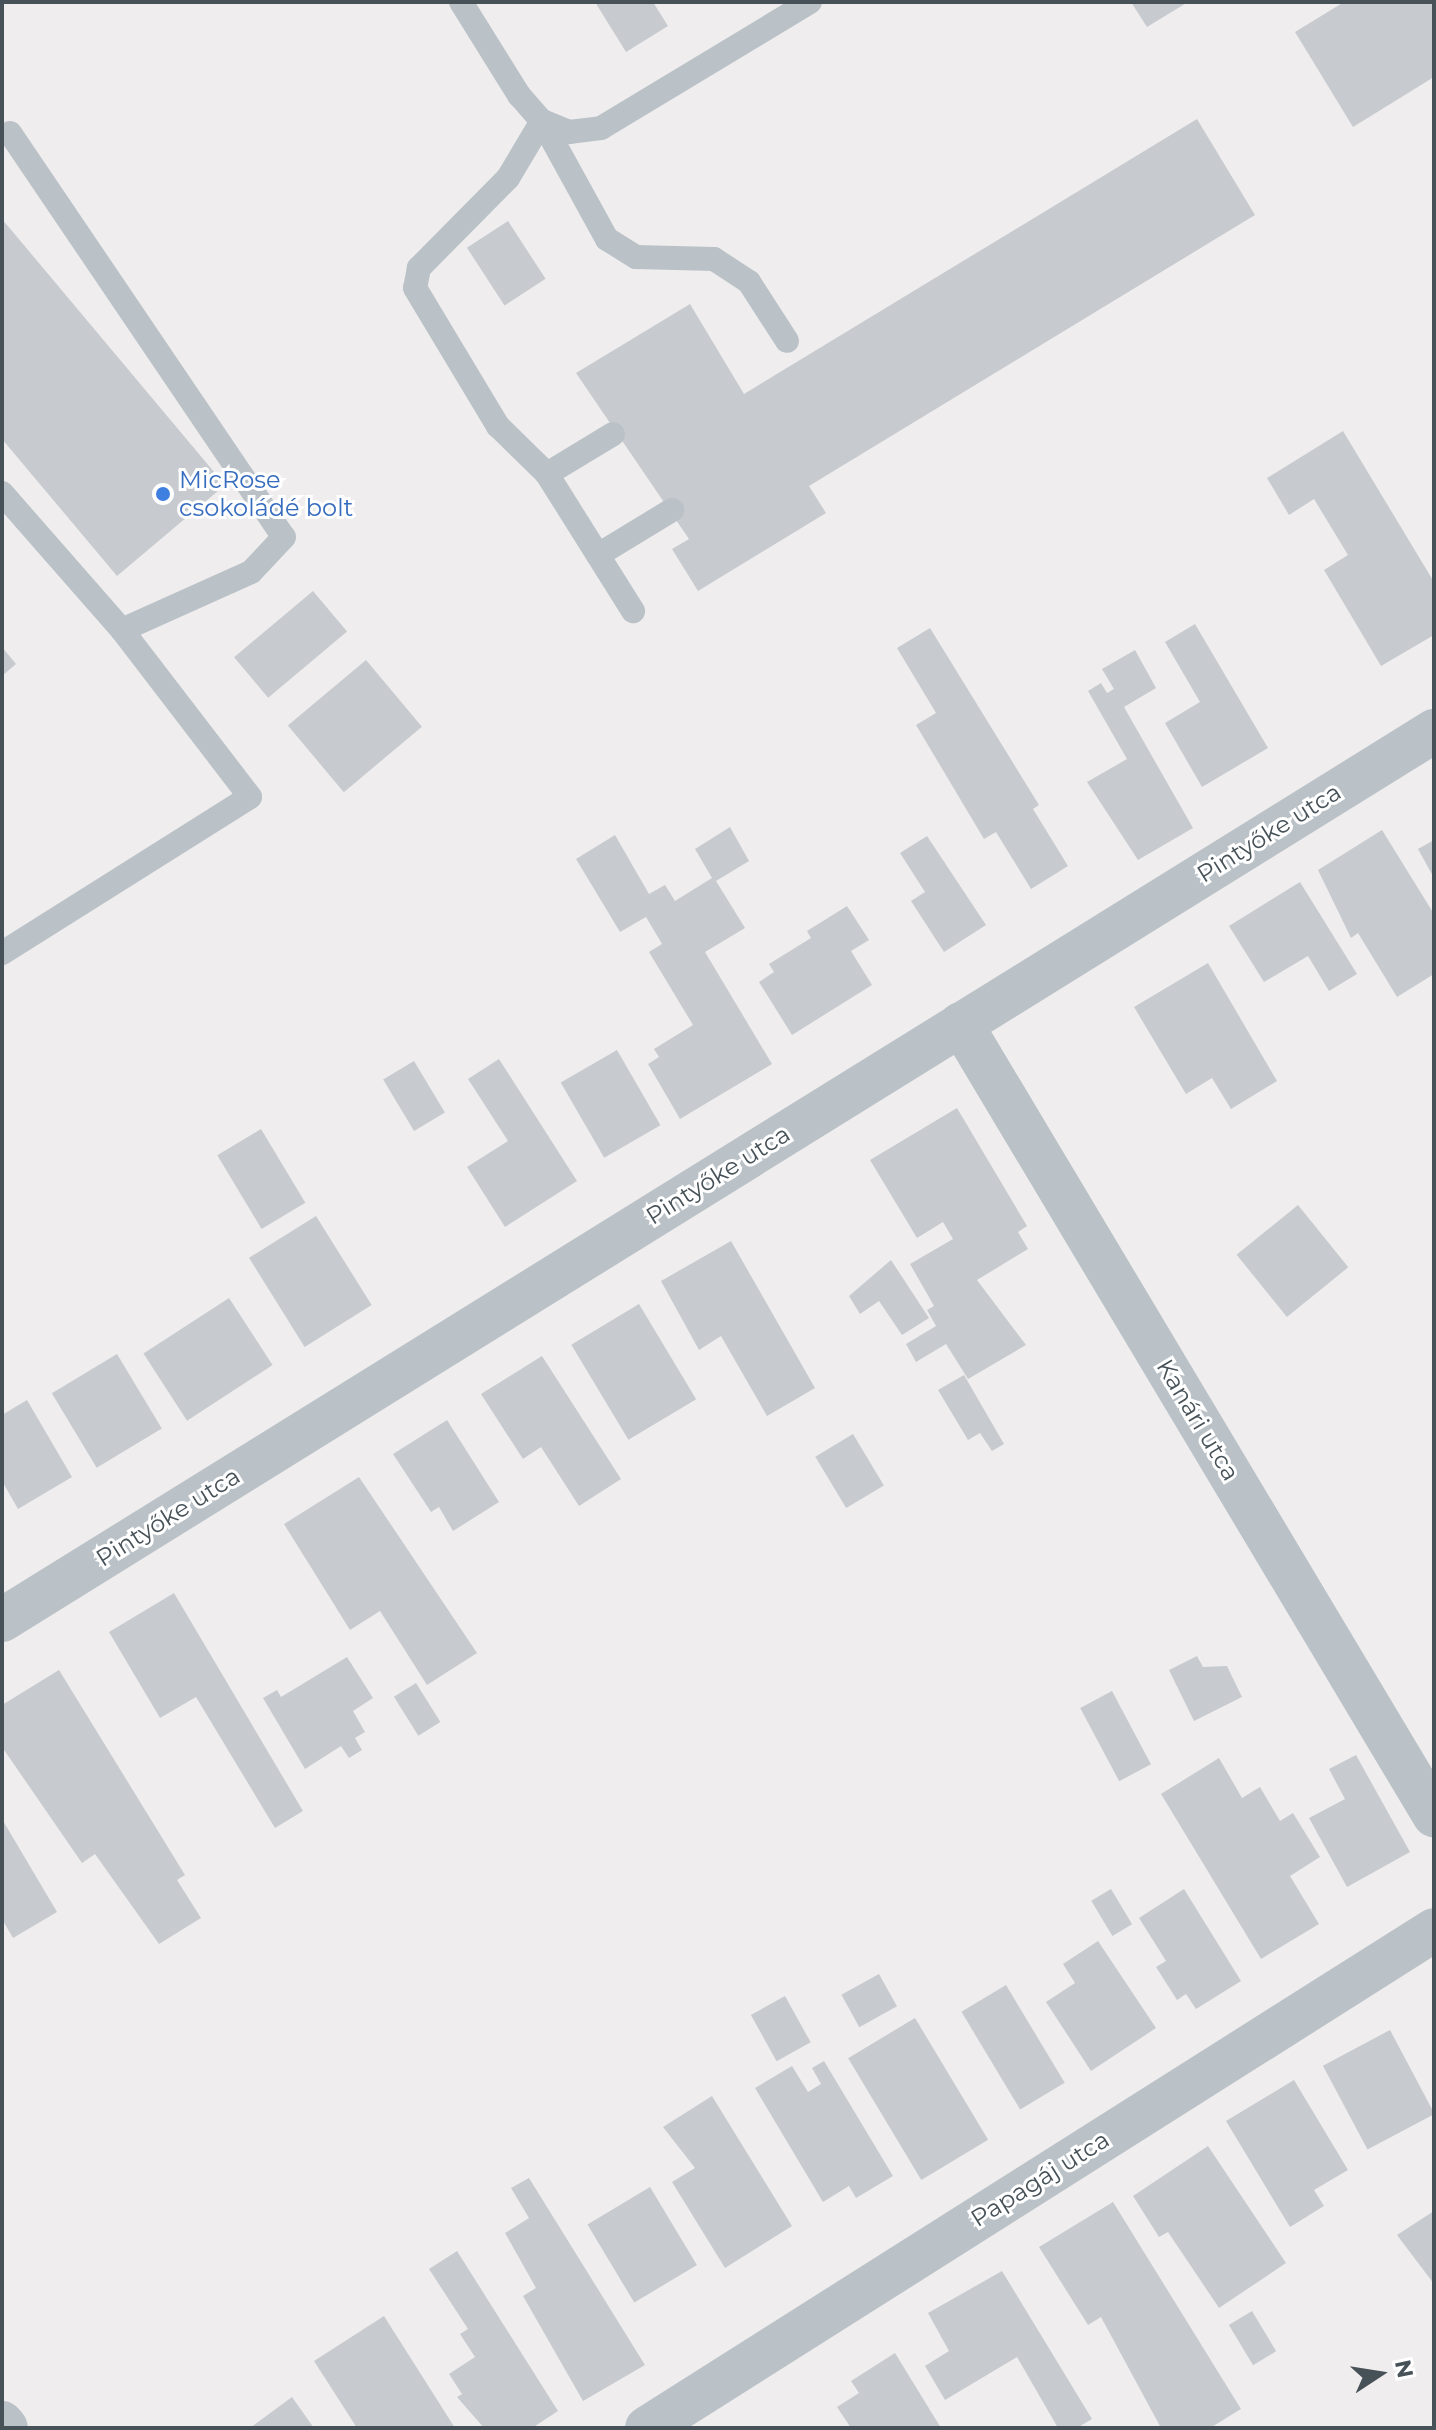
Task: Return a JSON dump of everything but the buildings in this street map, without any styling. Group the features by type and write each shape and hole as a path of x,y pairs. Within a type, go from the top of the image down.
{"street":[{"name":"Pintyőke utca","path":"2,1620 1434,731"},
{"name":"Kanári utca","path":"961,1024 1434,1815"},
{"name":"Papagáj utca","path":"647,2428 1434,1930"},
{"path":"2,2423 6,2428"}],"lane":[{"path":"461,2 542,121 607,239 636,257 714,259 749,282 787,341"},
{"path":"542,121 569,132 601,128 810,2"},
{"path":"542,121 508,178 419,268 415,288 498,426 547,474 633,611"},
{"path":"10,133 284,537 251,572 122,630"},
{"path":"547,474 613,434"},
{"path":"2,493 122,630 250,797 2,953"},
{"path":"598,555 672,510"}],"place":[{"name":"MicRose csokoládé bolt","path":"163,494"}]}
